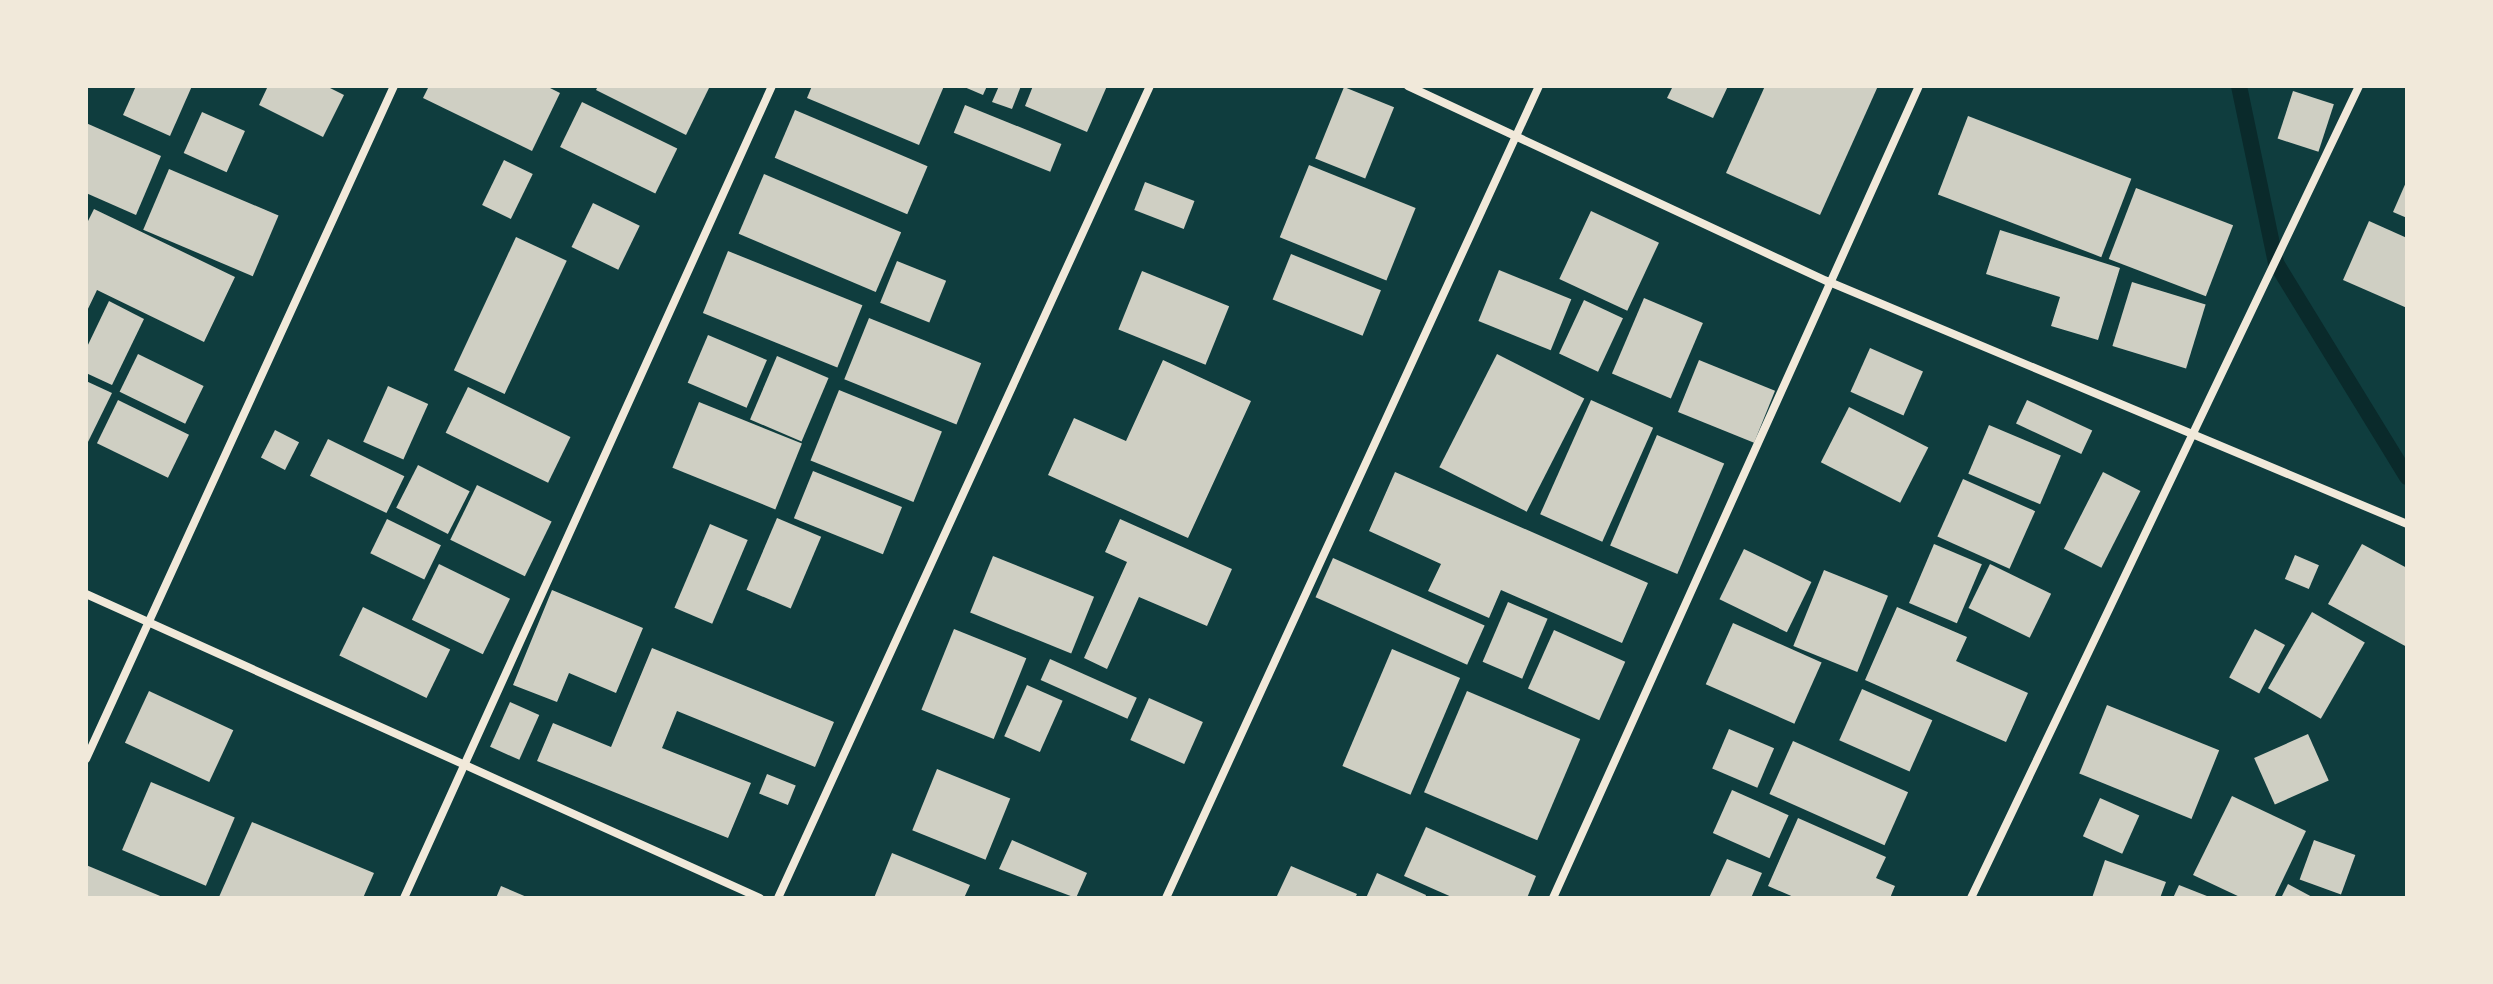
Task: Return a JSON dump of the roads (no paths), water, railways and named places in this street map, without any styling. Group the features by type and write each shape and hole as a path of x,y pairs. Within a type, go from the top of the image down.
{"street":[{"path":"86,759 394,86"},
{"path":"404,898 772,86"},
{"path":"778,898 1150,86"},
{"path":"1408,86 1515,139 1827,281 2407,524"},
{"path":"1166,898 1539,86"},
{"path":"1553,898 1827,281 1919,86"},
{"path":"1971,898 2190,434 2359,86"},
{"path":"86,594 462,768 760,898"}],"waterway":[{"path":"2239,86 2276,263 2407,477"}]}
